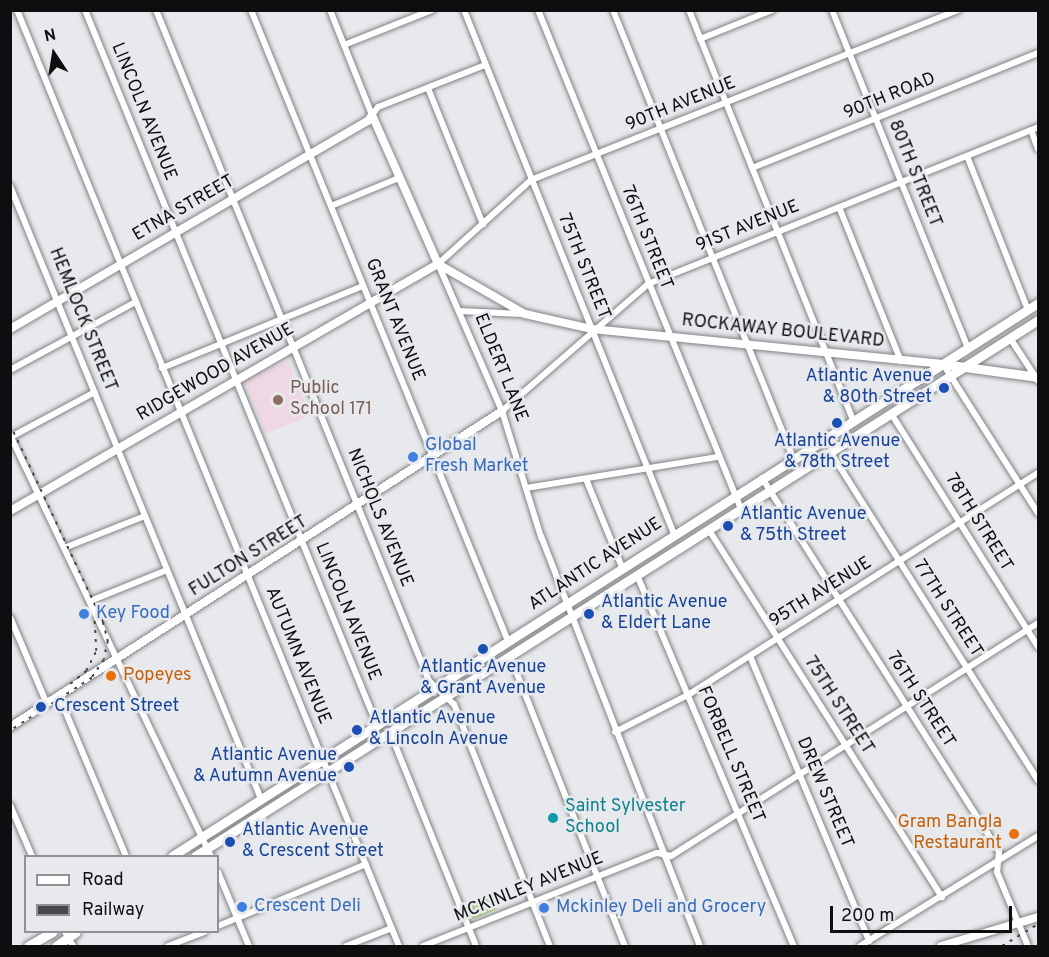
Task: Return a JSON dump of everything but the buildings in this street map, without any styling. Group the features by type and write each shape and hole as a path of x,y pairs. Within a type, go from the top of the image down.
{"main road":[{"name":"ETNA STREET","path":"10,329 368,121 372,115"},
{"name":"ELDERT LANE","path":"372,115 438,264"},
{"name":"RIDGEWOOD AVENUE","path":"10,511 438,264"},
{"name":"ROCKAWAY BOULEVARD","path":"438,264 525,314 592,329 943,364 1038,379"},
{"name":"ATLANTIC AVENUE","path":"174,855 1038,303"},
{"name":"ATLANTIC AVENUE","path":"209,853 390,732 892,415 1038,320"},
{"path":"28,946 50,933"},
{"path":"56,946 69,933"}],"street":[{"name":"AUTUMN AVENUE","path":"17,10 399,946"},
{"name":"LINCOLN AVENUE","path":"85,10 377,725"},
{"name":"NICHOLS AVENUE","path":"156,10 429,681 454,704 550,946"},
{"name":"GRANT AVENUE","path":"251,10 508,641"},
{"name":"ELDERT LANE","path":"330,10 372,115"},
{"path":"344,45 432,10"},
{"name":"75TH STREET","path":"464,10 674,534"},
{"name":"76TH STREET","path":"538,10 717,457 741,509"},
{"path":"613,10 793,458"},
{"path":"689,10 853,420"},
{"path":"700,39 772,10"},
{"name":"80TH STREET","path":"832,10 968,348"},
{"name":"90TH AVENUE","path":"438,264 531,180 958,10"},
{"name":"90TH ROAD","path":"752,168 1038,53"},
{"path":"372,115 378,107 485,65"},
{"path":"429,88 483,224"},
{"name":"91ST AVENUE","path":"502,411 592,329 648,284 1038,127"},
{"path":"1031,130 1038,149"},
{"path":"967,156 1028,310"},
{"path":"331,206 399,178"},
{"name":"HEMLOCK STREET","path":"10,186 261,799"},
{"path":"839,207 901,361"},
{"name":"ELDERT LANE","path":"438,264 502,411 566,604 700,946"},
{"path":"162,368 363,286"},
{"path":"10,370 136,302"},
{"name":"ROCKAWAY BOULEVARD","path":"459,311 525,314"},
{"path":"1010,338 1038,379"},
{"path":"943,364 1038,513"},
{"path":"95,392 11,436 209,853"},
{"name":"FULTON STREET","path":"10,727 434,458 502,411"},
{"name":"78TH STREET","path":"892,415 1038,647"},
{"name":"77TH STREET","path":"831,453 1038,780"},
{"path":"526,488 717,457"},
{"name":"95TH AVENUE","path":"615,732 688,695 1038,473"},
{"name":"76TH STREET","path":"762,478 999,852 997,872 1028,946"},
{"path":"586,479 622,567"},
{"path":"64,548 145,516"},
{"name":"75TH STREET","path":"709,530 942,897"},
{"path":"90,601 167,570"},
{"name":"FORBELL STREET","path":"637,575 794,946"},
{"path":"10,617 47,704"},
{"name":"MCKINLEY AVENUE","path":"423,946 657,853 672,856 1038,623"},
{"path":"510,656 624,946"},
{"name":"DREW STREET","path":"750,656 868,941"},
{"path":"58,696 126,855"},
{"path":"390,732 476,946"},
{"path":"10,806 32,855"},
{"path":"860,946 1038,836"},
{"path":"219,926 366,864"},
{"path":"219,874 249,946"},
{"path":"947,946 1038,917"},
{"path":"346,946 392,928"},
{"path":"69,933 73,946"},
{"path":"168,946 201,933"}],"shaded area":[{"name":"Public School 171","path":"288,361 310,416 266,434 243,379"}],"green space":[{"path":"492,897 497,909 473,919 468,907"}],"railway":[{"path":"10,424 103,622 108,641 104,660 92,678 10,731"},
{"path":"70,684 86,671 96,651 94,618"},
{"path":"1002,946 1038,924"}],"place":[{"name":"Atlantic Avenue & 80th Street","path":"944,388"},
{"name":"Public School 171","path":"278,400"},
{"name":"Atlantic Avenue & 78th Street","path":"837,423"},
{"name":"Global Fresh Market","path":"413,457"},
{"name":"Atlantic Avenue & 75th Street","path":"728,526"},
{"name":"Key Food","path":"84,614"},
{"name":"Atlantic Avenue & Eldert Lane","path":"589,614"},
{"name":"Atlantic Avenue & Grant Avenue","path":"483,649"},
{"name":"Popeyes","path":"111,676"},
{"name":"Crescent Street","path":"41,707"},
{"name":"Atlantic Avenue & Lincoln Avenue","path":"357,730"},
{"name":"Atlantic Avenue & Autumn Avenue","path":"349,767"},
{"name":"Saint Sylvester School","path":"553,818"},
{"name":"Gram Bangla Restaurant","path":"1014,834"},
{"name":"Atlantic Avenue & Crescent Street","path":"230,842"},
{"name":"Crescent Deli","path":"242,907"},
{"name":"Mckinley Deli and Grocery","path":"544,908"}]}
